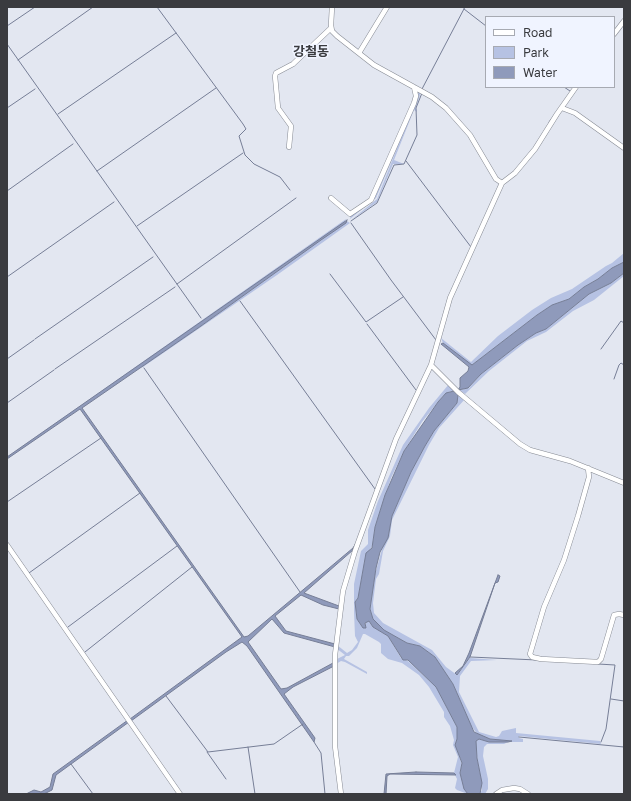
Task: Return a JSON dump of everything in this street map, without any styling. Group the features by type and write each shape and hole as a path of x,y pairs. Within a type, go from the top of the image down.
{"street":[{"path":"332,7 331,28 337,36 374,65 432,97 452,114 473,139 496,178 502,183"},
{"path":"358,53 387,7"},
{"path":"615,33 624,21"},
{"path":"290,147 291,126 278,108 276,73 293,64 331,28"},
{"path":"331,198 350,214 373,197 414,103 416,96 414,87"},
{"path":"341,794 337,768 334,702 336,670 334,655 342,591 396,439 431,365 450,298 502,183 515,173 535,149 575,88"},
{"path":"562,108 576,112 624,148"},
{"path":"431,365 458,392 520,444 530,450 570,461 624,483"},
{"path":"588,468 589,477 578,516 564,560 544,607 530,654 532,657 541,659 598,662 601,659 614,615 624,615"},
{"path":"7,545 180,794"},
{"path":"496,794 502,790 514,788 520,789 528,794"}],"green space":[{"path":"417,90 421,92 416,108 417,112 414,110 394,160 404,164 393,164 377,202 350,221 377,199 398,146 376,198 350,219 351,215 372,200"},
{"path":"346,219 344,223 322,239 7,457"},
{"path":"347,221 350,223 277,275 143,367 139,368 201,326"},
{"path":"624,253 624,262 612,268 569,299 552,305 537,315 471,366 443,343 441,338 471,362 498,336 532,310 551,298 572,289 612,263"},
{"path":"624,273 624,276 594,300 573,311 546,332 527,341 489,371 465,394 459,390 469,388 481,374 518,345 536,333 546,329 589,294 611,283"},
{"path":"449,384 456,391 451,391 443,396 422,422 404,451 391,478 375,527 373,544 365,561 358,598 355,602 357,619 363,628 366,626 366,621 369,621 373,627 388,636 401,658 408,661 436,687 457,727 457,749 462,765 460,771 468,794 455,788 457,779 454,773 458,757 453,745 454,740 450,726 444,717 444,712 429,687 419,675 402,663 388,659 381,653 381,644 365,634 363,634 357,648 344,659 367,672 367,674 345,662 341,661 336,664 335,660 345,655 336,648 337,645 347,653 352,650 358,642 355,636 354,584 361,551 368,544 368,530 378,501 403,445 429,408"},
{"path":"458,395 465,399 439,428 392,520 390,536 383,551 379,574 376,579 373,603 374,613 383,623 432,650 446,667 457,675 470,658 497,660 471,661 460,676 459,692 479,732 496,737 499,736 502,731 516,728 516,733 600,741 601,744 519,736 519,738 523,739 523,742 512,742 490,739 478,735 469,723 453,684 435,657 420,646 407,643 384,630 373,619 370,609 375,574 391,518 411,472 425,446 434,431 457,403"},
{"path":"479,739 485,741 508,742 504,744 487,744 484,747 483,756 488,779 488,789 485,794 480,794 482,790 476,749 476,741"}],"water":[{"path":"347,220 346,223 201,326 82,408 244,637 248,636 353,548 353,550 304,593 339,606 339,609 323,605 301,595 275,616 286,631 335,644 335,647 284,633 272,619 248,642 281,689 287,688 333,663 334,666 293,687 284,694 315,738 314,742 247,646 242,642 131,721 130,719 242,637 80,409 7,459 7,457"},
{"path":"624,262 624,273 611,283 589,294 546,329 536,333 518,345 481,374 468,388 458,390 460,387 460,378 468,371 469,367 441,344 443,343 472,365 537,315 552,305 569,299 612,268"},
{"path":"454,391 458,395 457,403 434,431 425,446 411,472 392,516 388,538 380,552 376,568 370,609 373,619 384,630 407,643 420,646 435,657 453,684 474,732 490,739 512,741 489,742 479,739 476,741 477,758 482,783 480,794 468,794 464,789 460,773 462,763 455,745 457,739 457,727 436,687 408,660 403,660 388,636 373,627 369,621 365,623 366,628 363,628 357,619 355,602 358,598 366,553 372,548 375,527 385,495 404,451 438,402 446,393"},
{"path":"498,575 500,576 498,582 495,583"},
{"path":"495,584 470,657 457,675 455,673 463,666 469,653"},
{"path":"128,720 129,722 56,775 52,790 44,794 26,794 34,790 41,792 50,787 53,774"},
{"path":"416,772 454,773 456,775 390,774 387,776 386,794 384,794 386,774"}],"waterway":[{"path":"7,26 35,7"},
{"path":"18,60 93,7"},
{"path":"157,7 246,129 239,136 245,155 254,164 280,177 290,190"},
{"path":"422,89 465,7"},
{"path":"464,9 485,25"},
{"path":"58,114 176,33"},
{"path":"7,44 201,318"},
{"path":"97,171 216,88"},
{"path":"566,88 570,91"},
{"path":"7,108 35,89"},
{"path":"351,221 377,203 394,165 404,164 417,135 416,108 422,93"},
{"path":"549,122 553,117"},
{"path":"7,191 73,144"},
{"path":"137,226 243,153"},
{"path":"406,161 471,247"},
{"path":"177,284 296,198"},
{"path":"7,277 114,202"},
{"path":"351,223 436,340"},
{"path":"35,339 153,257"},
{"path":"330,274 366,322 403,297"},
{"path":"55,369 175,287"},
{"path":"240,301 375,489"},
{"path":"601,349 621,321 624,323"},
{"path":"367,324 416,390"},
{"path":"7,359 34,340"},
{"path":"614,379 619,365 621,363 624,365"},
{"path":"144,368 300,592"},
{"path":"7,403 54,370"},
{"path":"7,502 101,438"},
{"path":"29,573 140,493"},
{"path":"353,548 356,543"},
{"path":"68,627 177,546"},
{"path":"85,652 192,567"},
{"path":"470,657 537,660"},
{"path":"598,664 615,665 606,729 601,742"},
{"path":"166,696 208,752 274,744 303,724"},
{"path":"611,699 624,701"},
{"path":"519,737 624,747"},
{"path":"314,742 321,753 325,794"},
{"path":"248,747 255,794"},
{"path":"207,752 226,779"},
{"path":"71,764 93,794"}],"district":[{"name":"강철동","path":"311,52"}]}
